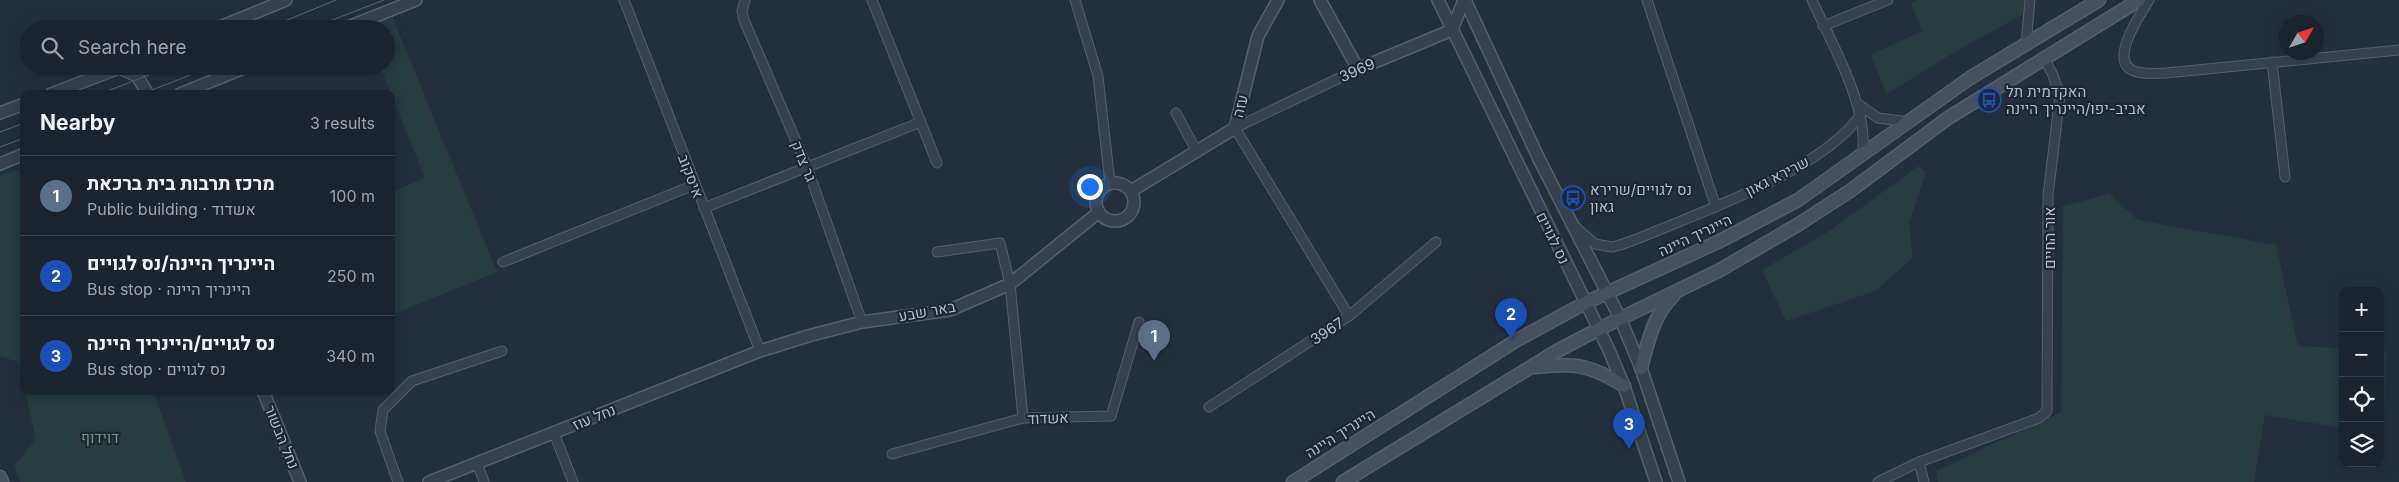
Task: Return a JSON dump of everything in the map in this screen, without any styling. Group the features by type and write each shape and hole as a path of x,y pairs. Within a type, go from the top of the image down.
{"main road":[{"name":"היינריך היינה","path":"1294,482 1517,340 1585,303 1757,223 1798,200 1970,78 2099,0"},
{"path":"1344,482 1529,367 1598,328 1720,270 1799,224 1850,191 1948,118 2139,0"},
{"path":"1641,368 1653,327 1667,302 1678,291"},
{"path":"1529,367 1566,364 1582,366 1600,371 1624,386"},
{"path":"0,477 2,482"}],"street":[{"path":"237,20 286,0"},
{"path":"366,20 416,0"},
{"name":"איסקוב","path":"624,0 694,185 760,351"},
{"path":"872,0 937,163"},
{"path":"1075,0 1098,76 1110,183"},
{"name":"עזה","path":"1132,191 1196,150 1235,128 1258,36 1278,0"},
{"path":"1320,0 1358,69"},
{"name":"נס לגויים","path":"1438,0 1598,328 1624,386 1656,482"},
{"path":"1452,30 1464,0"},
{"name":"נס לגויים","path":"1464,0 1535,150 1620,318 1641,368 1679,482"},
{"path":"1648,0 1716,207"},
{"path":"1812,0 1858,103 1864,138 1862,156"},
{"path":"1823,26 1888,0"},
{"path":"2026,44 2030,0"},
{"path":"2149,0 2123,53 2124,63 2129,69 2136,72 2166,73 2399,50"},
{"name":"גר צדק","path":"744,1 744,20 807,167 862,322"},
{"name":"3969","path":"1235,128 1358,69 1452,30"},
{"name":"אור החיים","path":"1919,462 2039,418 2047,411 2049,393 2048,195 2060,96 2054,75 2044,58"},
{"path":"2272,62 2285,178"},
{"path":"62,90 101,75"},
{"path":"135,75 146,90"},
{"path":"190,90 227,75"},
{"path":"1858,103 1878,118 1909,122"},
{"path":"0,113 20,106"},
{"path":"1176,113 1196,150"},
{"name":"שרירא גאון","path":"1574,224 1595,244 1612,247 1716,207 1807,162 1834,144 1861,114"},
{"path":"704,208 921,122"},
{"path":"1235,128 1350,316"},
{"path":"0,164 20,156"},
{"path":"1110,183 1122,184 1132,191 1135,203 1126,218 1114,221 1103,217 1096,207 1097,195 1100,190 1110,183"},
{"path":"503,262 694,185"},
{"name":"באר שבע","path":"760,351 862,322 950,310 1010,284 1099,212"},
{"name":"3967","path":"1209,407 1350,316 1436,242"},
{"path":"937,252 1000,243 1010,284 1023,418"},
{"name":"אשדוד","path":"892,454 1023,418 1112,416 1139,322"},
{"path":"398,482 380,432 383,410 412,381 502,351"},
{"name":"נחל עוז","path":"429,482 760,351"},
{"name":"נחל הבשור","path":"266,395 300,482"},
{"path":"554,433 573,482"},
{"path":"1878,482 1919,462 1924,482"},
{"path":"477,463 484,482"}],"green space":[{"path":"1919,0 2024,0 2023,14 1953,53 1887,94 1870,55 1922,31 1911,3"},
{"path":"392,16 394,20 382,20"},
{"path":"395,23 497,272 395,313 395,190 425,178 395,103 395,90 390,90 384,75 395,75"},
{"path":"1918,166 1926,173 1909,223 1913,258 1875,291 1786,321 1762,270 1831,230"},
{"path":"20,168 20,370 18,362 0,356 0,176"},
{"path":"2109,194 2138,220 2276,245 2298,346 2339,348 2339,427 2265,415 2254,482 1938,482 1936,471 2061,412 2063,206"},
{"path":"2384,351 2387,351 2384,414"},
{"name":"דוידוף","path":"26,395 154,395 186,482 20,482 14,466 36,439"}],"tram line":[{"path":"287,20 336,0"},
{"path":"332,20 384,0"},
{"path":"110,90 149,75"},
{"path":"152,90 190,75"},
{"path":"0,132 20,124"},
{"path":"0,147 20,140"}],"place":[{"name":"האקדמית תל אביב-יפו/היינריך היינה","path":"1989,100"},
{"name":"נס לגויים/שרירא גאון","path":"1573,198"},
{"name":"היינריך היינה/נס לגויים","path":"1511,339"},
{"name":"מרכז תרבות בית ברכאת","path":"1154,361"},
{"name":"נס לגויים/היינריך היינה","path":"1629,449"}]}
